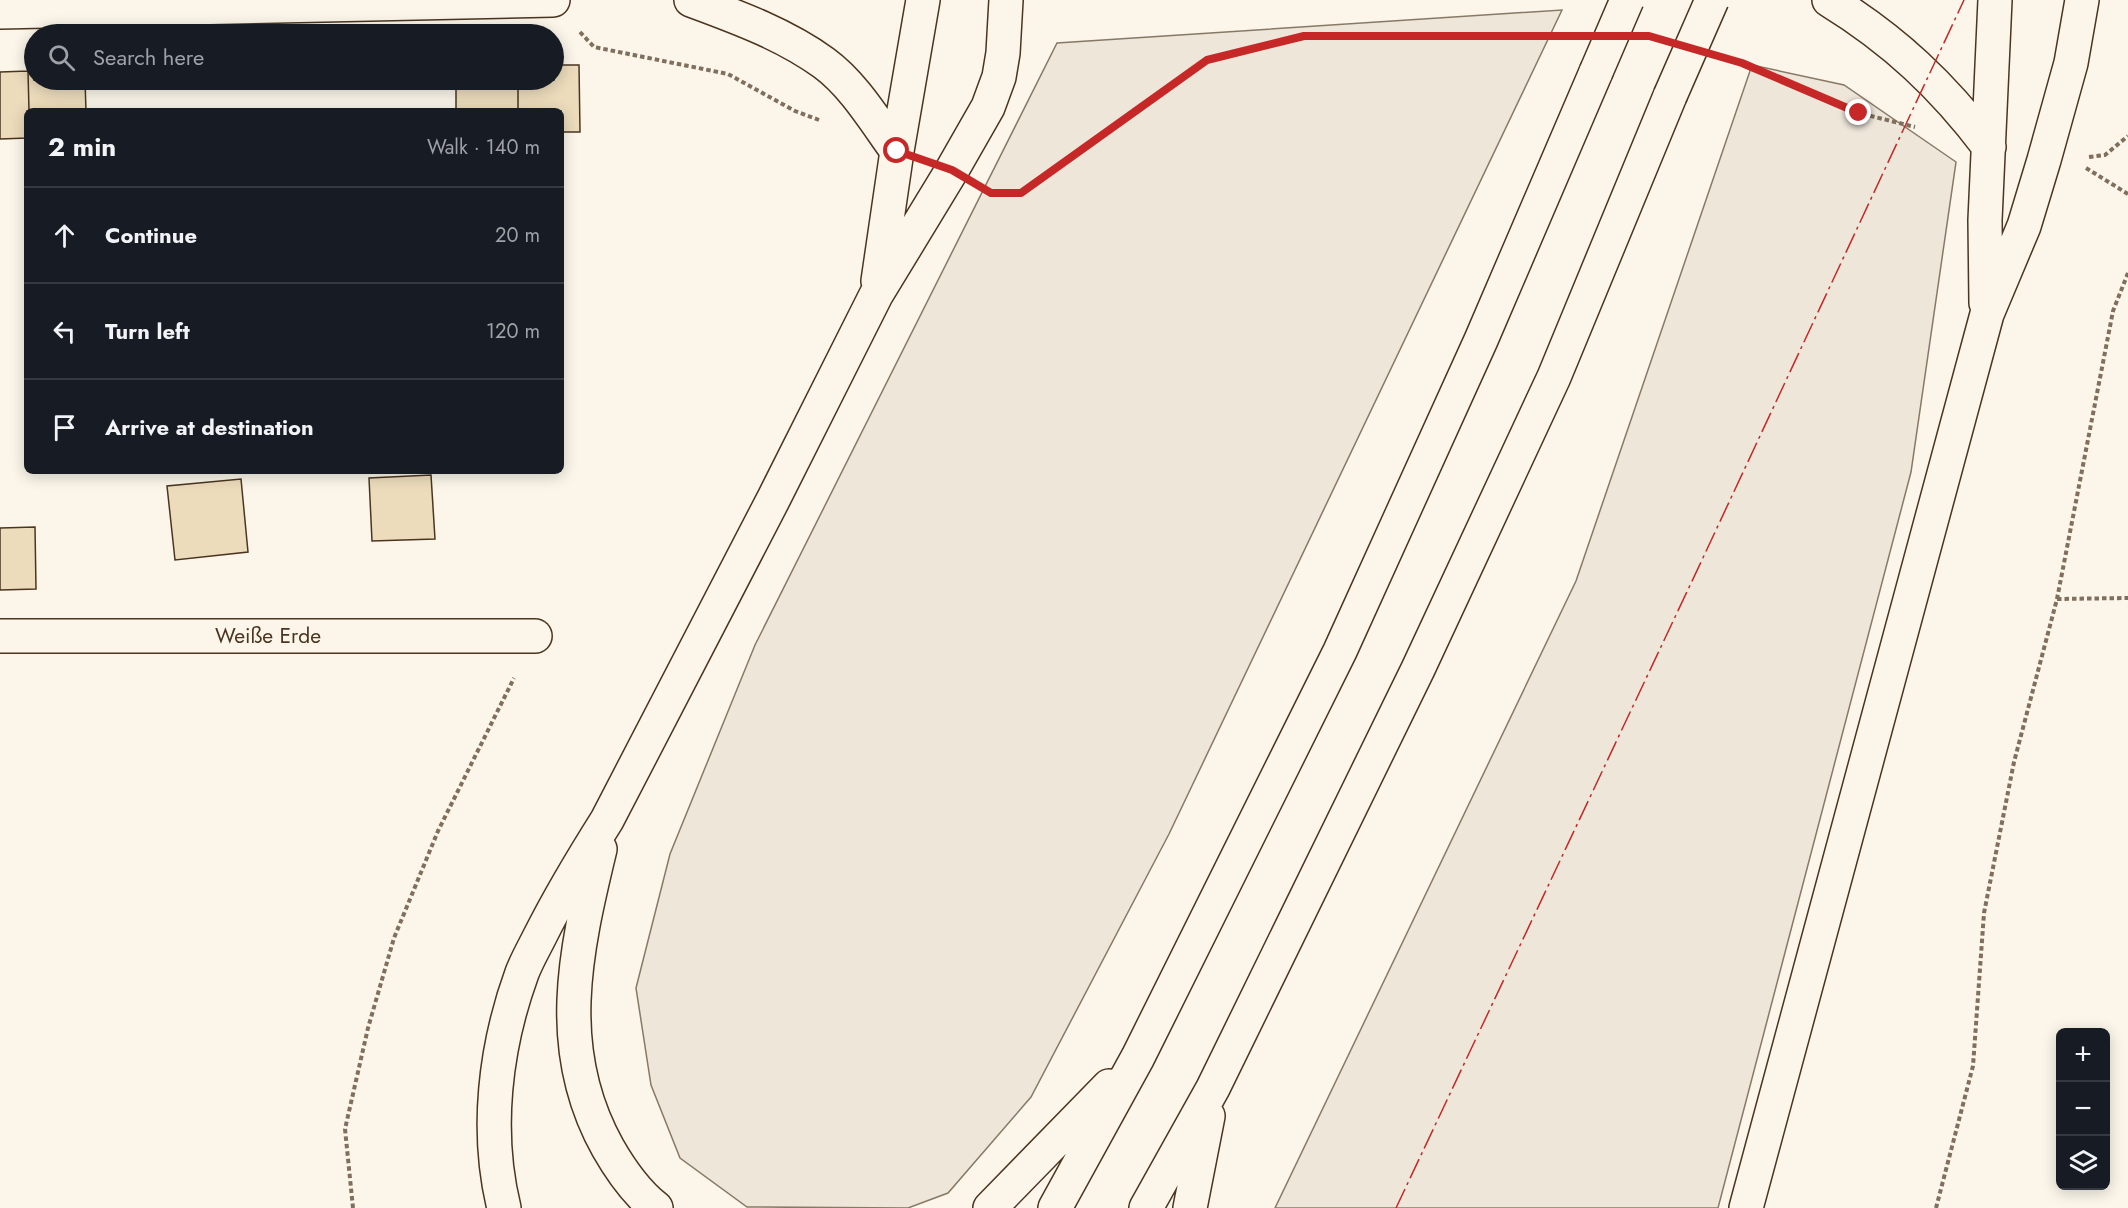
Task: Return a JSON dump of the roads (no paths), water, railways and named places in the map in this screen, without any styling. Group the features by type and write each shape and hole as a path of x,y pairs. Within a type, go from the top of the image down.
{"main road":[{"path":"0,12 552,0"},
{"path":"691,0 785,38 825,64 855,94 897,151"},
{"path":"876,294 897,151 923,0"},
{"path":"504,1208 495,1138 496,1082 506,1026 523,972 577,867 607,820 774,498 876,294 952,170 987,107 999,77 1004,53 1006,0"},
{"path":"1055,1208 1138,1057 1340,651 1481,340 1627,0"},
{"path":"1146,1208 1213,1088 1419,669 1554,377 1712,0"},
{"path":"1829,0 1873,29 1907,56 1941,88 1989,147"},
{"path":"1987,314 1984,220 1995,0"},
{"path":"1746,1208 1987,314 2024,226 2044,160 2073,53 2082,0"},
{"name":"Weiße Erde","path":"0,636 535,636"},
{"path":"607,820 585,911 576,965 573,1023 578,1074 594,1122 619,1167 656,1208"},
{"path":"990,1208 1138,1057"},
{"path":"1190,1208 1213,1088"}]}
